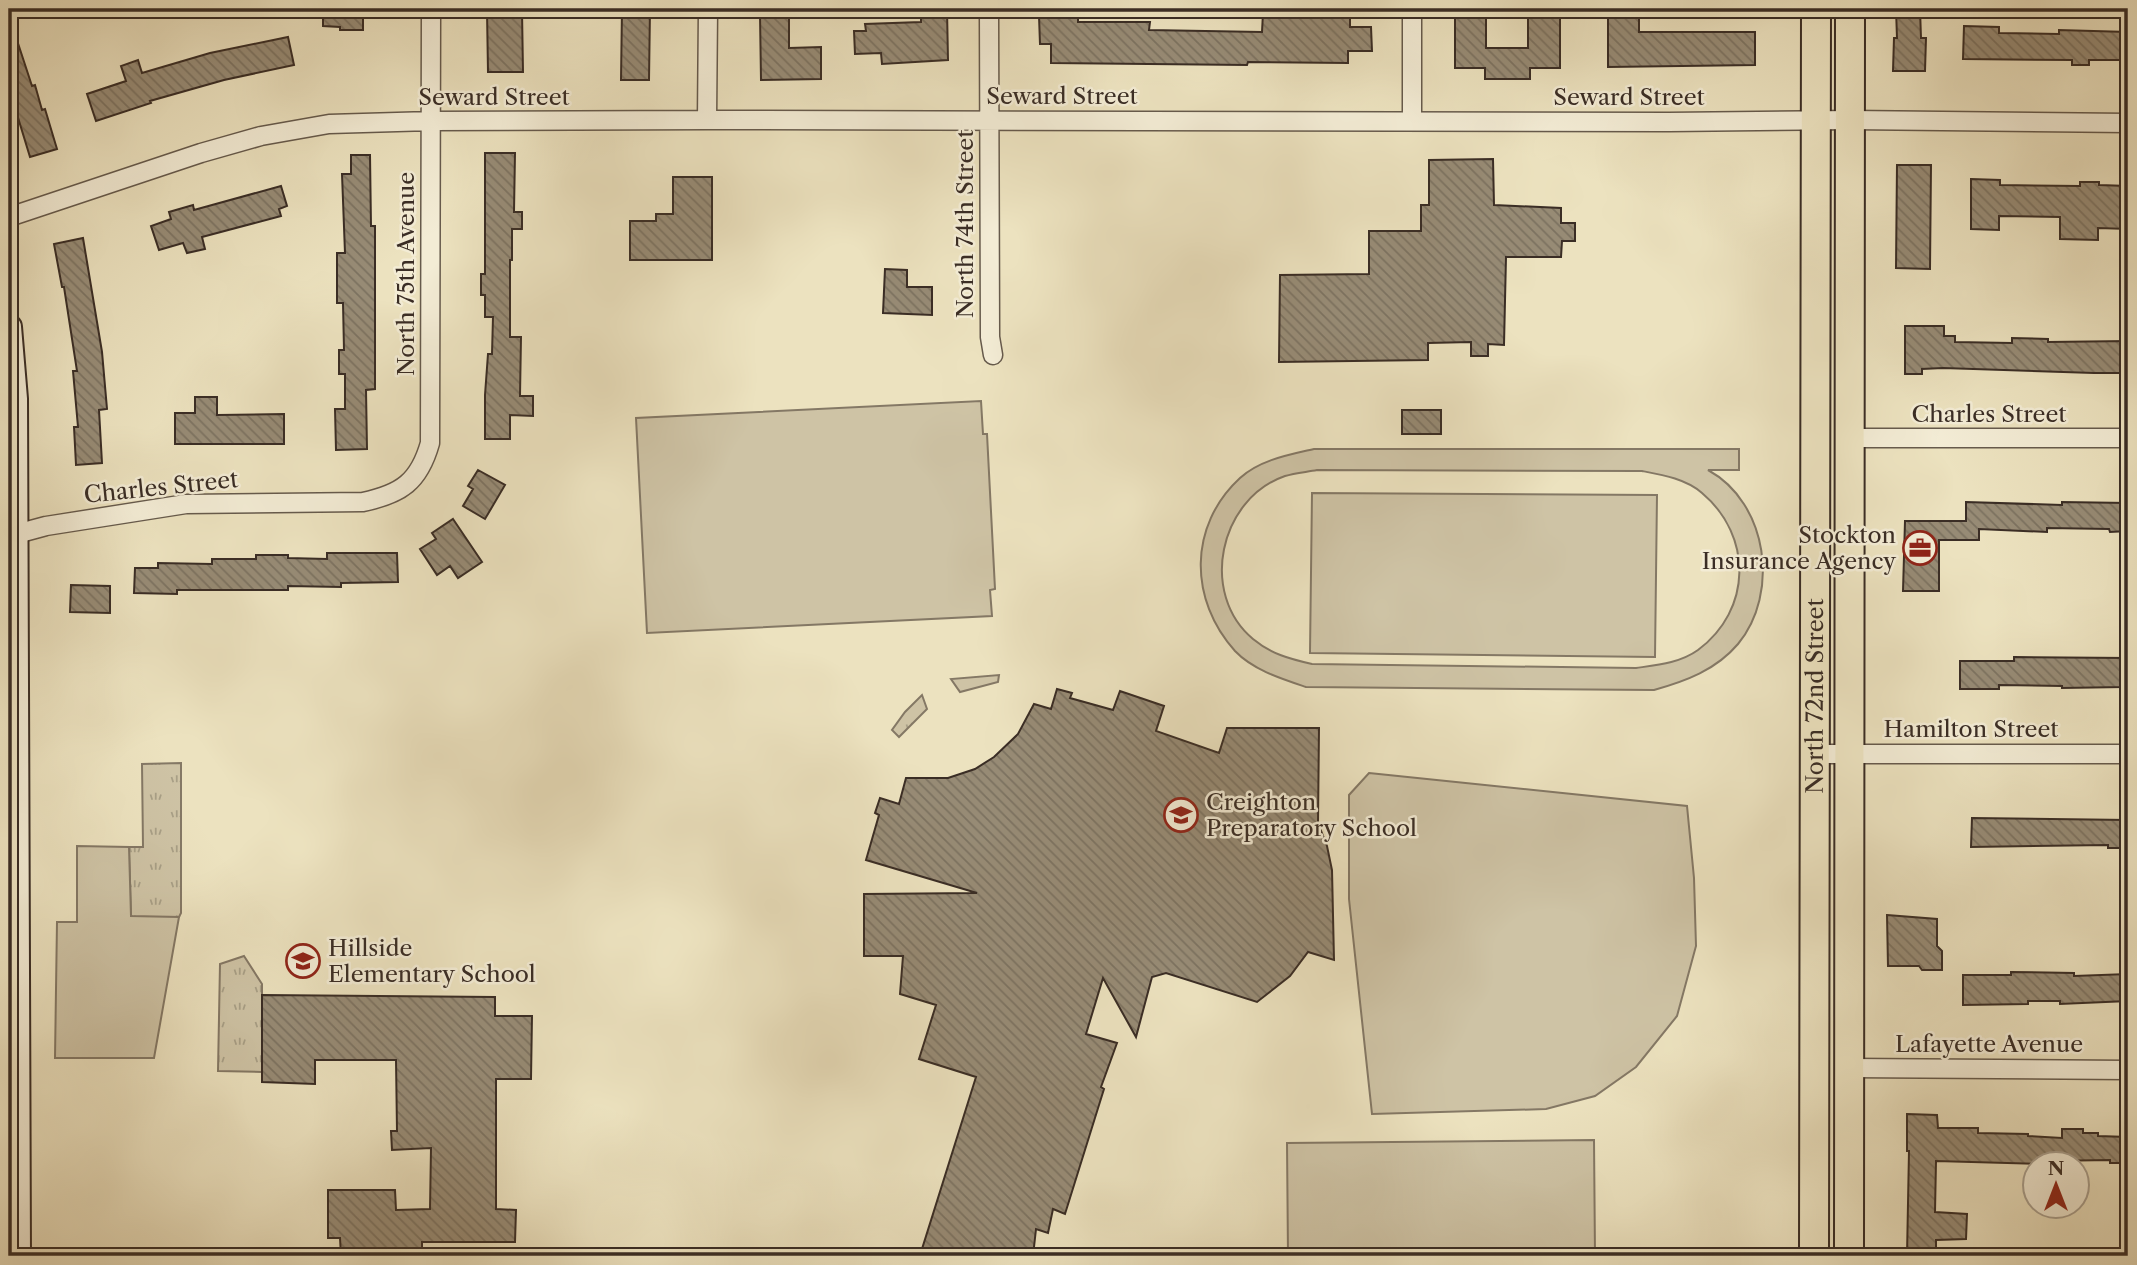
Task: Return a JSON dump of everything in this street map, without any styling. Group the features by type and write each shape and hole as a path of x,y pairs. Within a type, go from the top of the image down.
{"main road":[{"name":"North 72nd Street","path":"1814,1256 1816,9"},
{"name":"North 72nd Street","path":"1849,1256 1850,9"}],"street":[{"name":"North 75th Avenue","path":"363,502 388,496 406,486 419,470 430,443 431,9"},
{"path":"707,120 708,9"},
{"name":"North 74th Street","path":"989,9 990,337 993,355"},
{"path":"1412,9 1412,121"},
{"name":"Seward Street","path":"9,217 201,153 261,136 329,124 707,120 1850,120 2128,123"},
{"path":"9,327 15,399 12,535 14,1115 18,1256"},
{"name":"Charles Street","path":"1850,438 2128,438"},
{"name":"Charles Street","path":"12,535 46,526 186,504 363,502"},
{"name":"Hamilton Street","path":"1814,754 2128,754"},
{"name":"Lafayette Avenue","path":"1849,1068 2128,1070"}],"green space":[{"path":"981,401 983,434 987,434 995,589 990,590 992,616 647,633 636,418"},
{"path":"1314,449 1739,449 1739,470 1708,470 1728,485 1744,504 1755,526 1763,575 1759,600 1751,623 1738,644 1710,668 1654,690 1306,687 1278,677 1242,658 1220,631 1209,609 1203,587 1203,540 1223,497 1240,478 1265,462","holes":["1317,470 1642,471 1682,481 1702,493 1719,510 1737,551 1739,573 1729,615 1716,634 1698,650 1676,661 1636,668 1312,664 1281,655 1253,639 1236,620 1226,598 1222,574 1224,549 1232,526 1245,505 1262,488 1285,476"]},
{"path":"1312,493 1657,495 1655,657 1310,653"},
{"path":"999,675 998,682 960,692 951,679"},
{"path":"922,695 927,709 899,737 892,730"},
{"path":"181,763 181,913 179,917 135,918 131,916 129,847 143,847 142,764"},
{"path":"1369,773 1687,806 1694,878 1696,946 1677,1016 1636,1067 1595,1096 1546,1109 1372,1114 1349,899 1349,795"},
{"path":"77,846 129,847 131,916 179,917 154,1058 55,1058 57,922 77,922"},
{"path":"244,956 262,984 262,1072 218,1071 220,964"},
{"path":"1594,1140 1595,1256 1288,1256 1287,1143"}],"building":[{"path":"323,9 363,9 363,30 340,30 340,27 323,26"},
{"path":"622,9 650,9 649,80 621,80"},
{"path":"762,9 789,9 789,48 821,47 821,79 761,80"},
{"path":"921,9 947,9 948,60 882,64 881,53 855,54 854,31 866,31 865,24 921,22"},
{"path":"1323,9 1350,9 1350,27 1371,27 1372,51 1348,51 1348,63 1051,63 1051,44 1040,44 1039,16 1078,16 1078,22 1150,22 1149,30 1262,32 1263,13 1323,13"},
{"path":"1455,9 1486,9 1486,48 1528,48 1528,9 1560,9 1560,68 1530,68 1530,79 1485,79 1485,68 1455,68"},
{"path":"1608,9 1639,9 1639,32 1755,32 1755,65 1608,67"},
{"path":"1896,9 1920,9 1921,38 1926,38 1925,71 1893,71 1894,38 1897,38"},
{"path":"487,11 522,11 523,72 488,72"},
{"path":"9,25 12,25 42,110 45,109 57,149 30,157 9,88"},
{"path":"1964,26 1999,27 1999,33 2059,34 2059,30 2128,32 2128,60 2089,60 2089,65 2072,65 2072,60 1963,59"},
{"path":"288,37 294,65 224,80 150,101 151,103 96,121 87,94 126,81 121,66 138,60 142,73 210,53"},
{"path":"485,153 515,153 514,212 522,212 522,229 512,229 510,337 521,337 520,396 533,396 533,416 510,415 510,439 485,439 485,395 488,354 492,354 493,317 485,317 485,295 481,295 481,274 485,274"},
{"path":"351,155 370,155 371,226 375,226 375,389 366,390 367,449 336,450 335,409 345,409 345,374 339,374 339,350 344,350 343,303 337,303 337,253 345,253 342,174 351,174"},
{"path":"1493,159 1494,205 1561,208 1561,223 1575,223 1575,241 1562,241 1561,257 1506,257 1504,345 1488,344 1488,356 1471,356 1471,342 1428,343 1428,360 1279,362 1280,275 1369,274 1369,231 1421,231 1421,205 1429,205 1429,160"},
{"path":"1897,165 1931,165 1930,269 1896,268"},
{"path":"673,177 712,177 712,260 630,260 630,221 656,221 656,214 673,214"},
{"path":"1971,179 2000,180 2000,185 2080,186 2080,182 2099,182 2099,185 2128,186 2128,229 2098,228 2098,240 2060,239 2060,217 1999,216 1999,230 1971,229"},
{"path":"281,186 287,206 279,209 281,216 202,237 205,249 187,253 183,243 159,250 151,226 171,219 169,212 193,205 194,210"},
{"path":"83,238 102,352 107,409 99,410 102,463 76,465 74,427 78,427 73,371 77,371 64,287 54,244"},
{"path":"885,269 907,270 907,287 932,287 932,315 883,313"},
{"path":"1905,326 1944,326 1944,336 1955,336 1955,342 2012,343 2012,338 2048,339 2048,342 2128,341 2128,369 2123,369 2123,373 2094,373 1943,368 1922,369 1922,374 1905,374"},
{"path":"195,397 217,397 217,415 284,414 284,444 175,444 175,413 195,413"},
{"path":"1402,410 1441,410 1441,434 1402,434"},
{"path":"478,470 505,485 485,519 463,506 473,489 468,486"},
{"path":"1966,502 2062,505 2062,502 2128,503 2128,531 1979,529 1979,540 1939,540 1939,591 1903,591 1905,521 1966,521"},
{"path":"453,519 482,562 458,578 450,566 437,575 420,549 436,539 432,533"},
{"path":"327,553 397,553 398,582 341,583 341,587 288,586 288,590 177,590 177,594 134,593 135,568 158,568 158,563 212,564 212,559 256,559 256,555 327,559"},
{"path":"71,585 110,586 110,613 70,612"},
{"path":"2014,657 2128,658 2128,684 2124,687 1999,685 1999,689 1960,689 1960,661 2014,661"},
{"name":"Creighton Preparatory School","path":"1057,689 1072,693 1070,698 1113,710 1120,691 1164,706 1156,731 1219,753 1227,728 1319,728 1318,823 1332,870 1334,960 1308,952 1290,976 1257,1002 1166,973 1152,977 1136,1037 1103,978 1086,1034 1117,1043 1101,1087 1104,1089 1065,1214 1053,1209 1048,1233 1036,1229 1033,1256 932,1256 932,1253 922,1249 976,1077 919,1059 936,1005 900,994 903,956 864,956 864,894 977,893 866,860 879,815 875,813 880,798 899,804 906,778 948,778 975,769 994,757 1018,734 1034,704 1051,709"},
{"path":"1972,818 2128,820 2128,848 2108,848 2108,845 1971,847"},
{"path":"1887,915 1937,919 1937,946 1942,951 1942,970 1922,970 1919,966 1888,966"},
{"path":"2011,972 2074,973 2074,976 2128,974 2128,1001 2060,1004 2060,1001 2028,1001 2028,1004 1963,1005 1963,975 2011,975"},
{"path":"262,995 495,997 495,1016 532,1016 531,1079 496,1079 496,1209 516,1210 515,1242 422,1242 422,1256 341,1256 340,1238 328,1238 328,1190 395,1190 396,1210 430,1209 431,1148 392,1150 391,1131 397,1131 396,1060 315,1060 315,1084 262,1082"},
{"path":"1907,1114 1937,1115 1938,1128 1978,1128 1978,1133 2062,1138 2062,1129 2083,1129 2083,1133 2098,1133 2098,1136 2128,1137 2128,1163 2092,1160 2092,1150 2022,1150 2022,1163 1936,1161 1935,1212 1967,1214 1966,1239 1936,1240 1936,1256 1907,1256"}],"place":[{"name":"Stockton Insurance Agency","path":"1920,548"},
{"name":"Creighton Preparatory School","path":"1181,815"},
{"name":"Hillside Elementary School","path":"303,961"}]}
